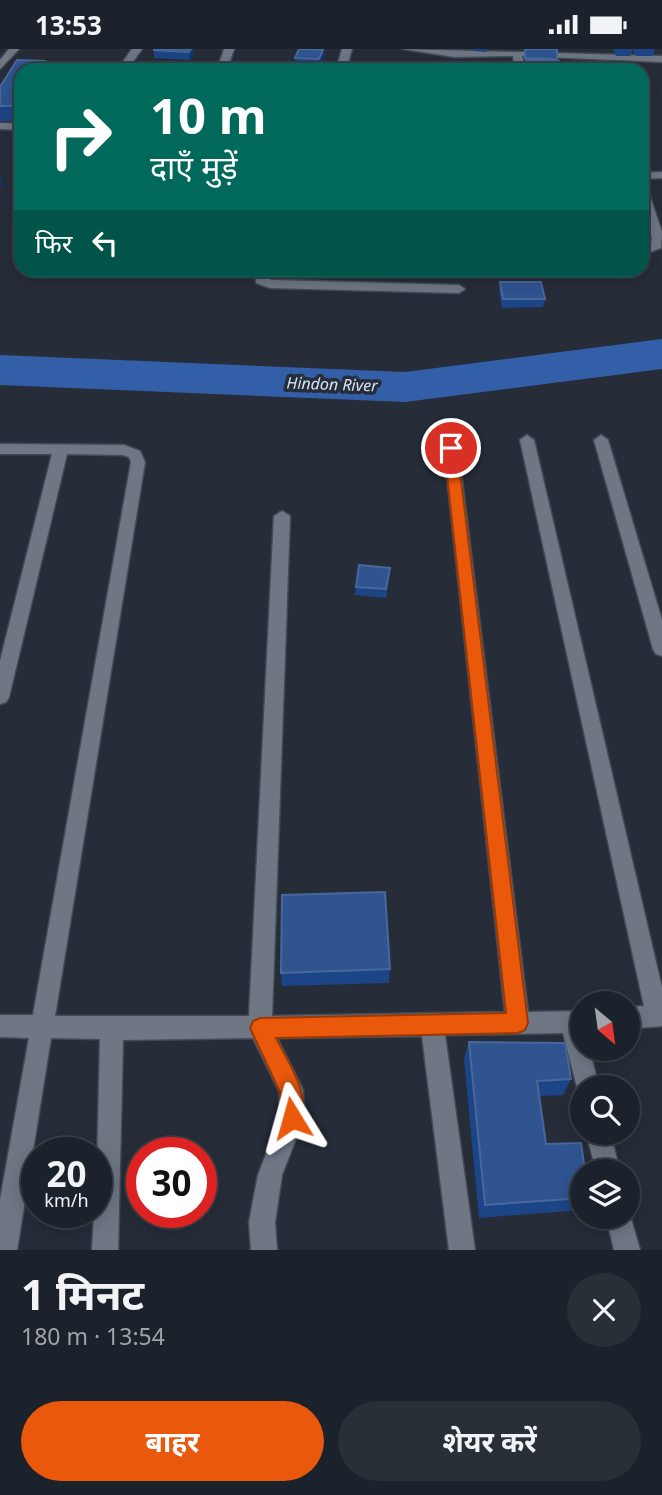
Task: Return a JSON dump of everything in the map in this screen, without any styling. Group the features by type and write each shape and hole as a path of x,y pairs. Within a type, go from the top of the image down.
{"street":[{"path":"0,66 13,49"},
{"path":"408,49 454,55 517,53 661,60"},
{"path":"653,49 661,60"},
{"path":"517,53 519,63"},
{"path":"584,56 587,63"},
{"path":"649,212 658,238 657,245 649,250"},
{"path":"261,277 261,280 270,284 459,289"},
{"path":"527,439 659,1015 640,1017"},
{"path":"601,440 662,649"},
{"path":"451,448 518,1023"},
{"path":"0,449 124,450 135,454 138,462 4,1250"},
{"path":"0,697 61,449"},
{"path":"264,1250 262,1222 270,1175 292,1118 291,1090 260,1028 282,516"},
{"path":"432,1023 462,1250"},
{"path":"0,1026 112,1029 570,1023"},
{"path":"105,1250 112,1029"},
{"path":"622,1229 627,1250"}],"building":[{"path":"154,49 191,49 189,52"},
{"path":"299,49 323,50 319,59 295,58"},
{"path":"525,49 557,49 557,59 525,58"},
{"path":"17,60 45,61 44,63 15,63"},
{"path":"526,60 560,63 527,63"},
{"path":"14,65 14,106 0,106 0,87"},
{"path":"500,282 541,282 545,299 503,299"},
{"path":"359,565 390,568 386,589 356,587"},
{"path":"385,892 390,969 281,973 282,895"},
{"path":"469,1042 565,1043 570,1079 537,1081 546,1144 581,1145 583,1159 570,1159 570,1199 485,1205"}],"waterway":[{"name":"Hindon River","path":"0,370 405,387 662,354"}],"route":[{"path":"292,1118 291,1090 260,1028 518,1023 451,448"}]}
